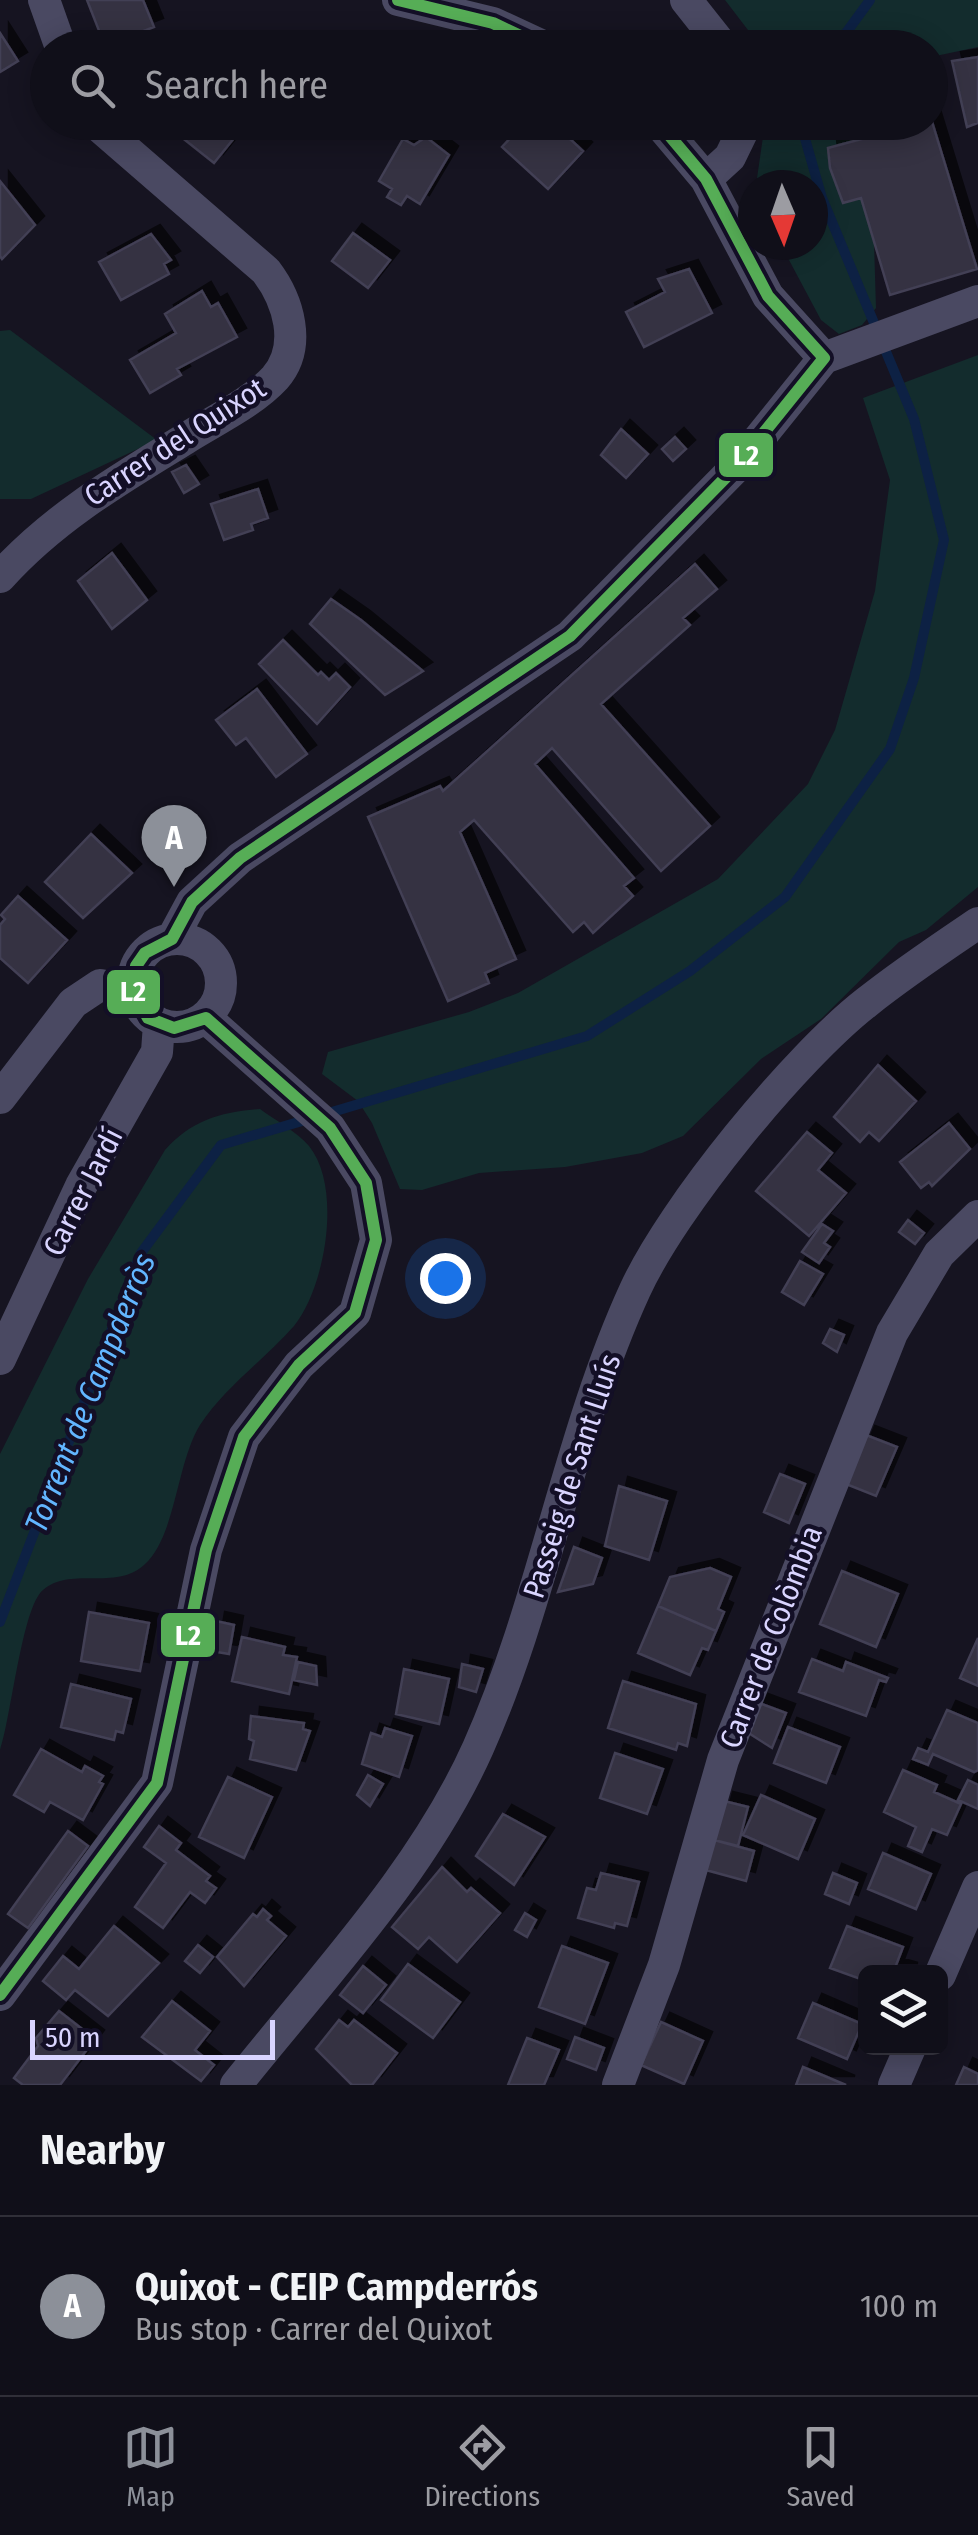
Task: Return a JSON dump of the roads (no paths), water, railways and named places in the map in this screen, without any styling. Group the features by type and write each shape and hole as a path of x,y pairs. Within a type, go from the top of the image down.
{"street":[{"path":"44,0 55,30"},
{"path":"398,0 508,30"},
{"path":"686,0 710,30"},
{"name":"Carrer del Quixot","path":"0,577 74,507 275,377 286,356 290,332 284,295 266,271 115,140"},
{"path":"673,140 706,179 768,296 824,358"},
{"path":"706,179 730,158 738,140"},
{"path":"172,939 203,947 216,961 221,992 206,1018 190,1026 159,1024 138,1005 132,991 136,966 145,953 172,939 192,902 240,858 570,636 736,466 824,358 978,301"},
{"name":"Passeig de Sant Lluís","path":"236,2085 439,1824 478,1749 508,1672 611,1351 636,1287 668,1234 749,1127 826,1042 864,1004 978,923"},
{"path":"0,1098 73,1003 100,985 132,991"},
{"path":"0,1995 157,1783 206,1550 244,1437 299,1365 354,1313 376,1240 366,1183 330,1128 206,1018"},
{"name":"Carrer Jardí","path":"0,1358 82,1186 157,1052 159,1024"},
{"name":"Carrer de Colòmbia","path":"618,2085 664,1965 722,1760 892,1334 938,1254 978,1216"},
{"path":"944,1965 978,1887"},
{"path":"894,2085 907,2055"}],"waterway":[{"name":"Torrent de Campderròs","path":"848,30 870,0"},
{"name":"Torrent de Campderròs","path":"0,1622 141,1253 221,1145 587,1036 690,971 785,897 890,749 914,678 944,540 914,419 822,198 805,140"}],"place":[{"name":"Quixot - CEIP Campderrós","path":"174,887"}]}
